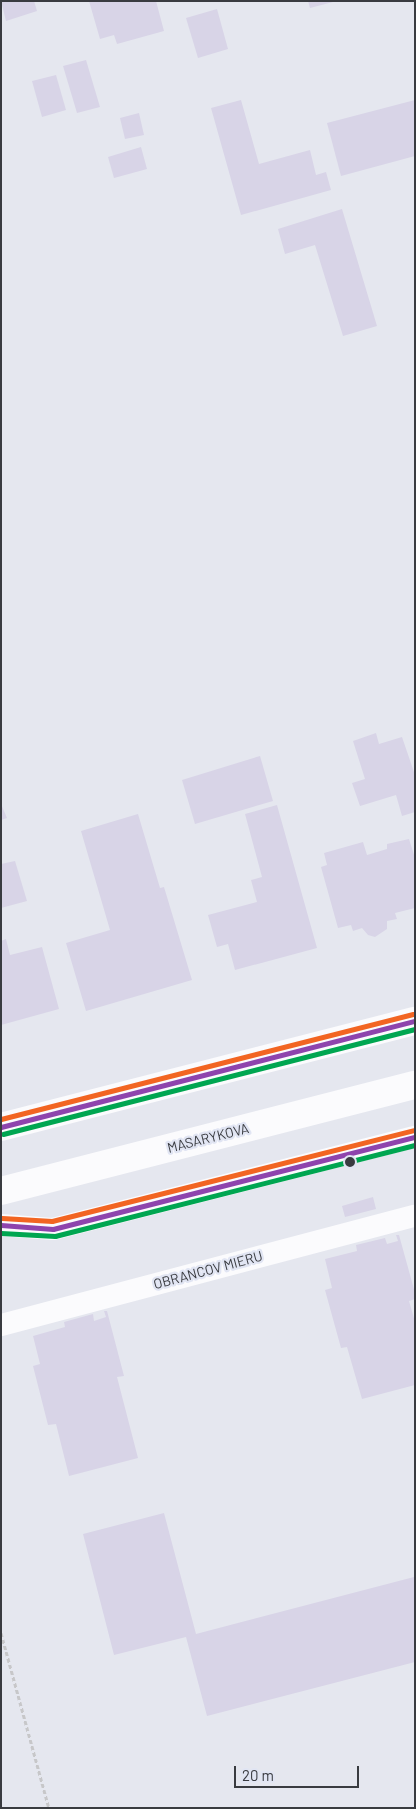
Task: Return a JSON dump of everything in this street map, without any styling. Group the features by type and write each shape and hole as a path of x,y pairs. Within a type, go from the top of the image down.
{"main road":[{"path":"1,1127 415,1021"},
{"name":"MASARYKOVA","path":"1,1191 415,1085"}],"lane":[{"path":"1,1225 53,1229 415,1137"},
{"name":"OBRANCOV MIERU","path":"1,1325 415,1216"}],"path":[{"path":"1,1632 49,1808"}],"building":[{"path":"1,1 34,1 37,11 6,21"},
{"path":"89,1 156,1 164,31 117,44 114,35 100,39"},
{"path":"308,1 333,1 333,2 310,8"},
{"path":"217,9 228,49 198,58 186,18"},
{"path":"86,60 100,107 77,113 63,66"},
{"path":"56,75 66,110 42,117 32,81"},
{"path":"241,100 259,164 310,150 316,175 326,172 331,190 241,215 211,108"},
{"path":"415,100 415,156 341,176 327,123"},
{"path":"139,113 144,135 125,139 120,118"},
{"path":"141,147 147,169 114,178 108,157"},
{"path":"342,209 377,326 343,336 315,245 285,254 278,229"},
{"path":"376,733 379,744 402,737 415,775 415,812 402,816 396,795 360,806 352,783 365,779 353,741"},
{"path":"260,756 273,801 195,824 182,780"},
{"path":"1,804 7,818 1,820"},
{"path":"277,805 317,948 235,970 228,944 217,947 208,915 257,902 251,880 262,877 245,814"},
{"path":"138,814 160,888 164,887 192,980 86,1011 66,943 110,930 81,831"},
{"path":"409,839 415,858 415,908 395,913 397,919 387,921 387,929 375,937 368,935 362,928 353,931 351,925 338,928 321,867 327,865 324,853 363,842 367,855 387,849 387,844"},
{"path":"15,861 27,901 1,908 1,864"},
{"path":"6,939 10,955 42,947 59,1009 1,1025 1,941"},
{"path":"373,1197 376,1209 345,1217 342,1206"},
{"path":"396,1235 399,1235 415,1293 415,1299 409,1301 415,1322 415,1385 362,1399 347,1347 341,1348 325,1290 332,1288 325,1259 357,1251 356,1245 385,1238 387,1244 398,1241"},
{"path":"104,1311 107,1311 124,1376 117,1377 138,1458 69,1476 56,1424 48,1425 33,1366 40,1364 33,1336 65,1327 64,1322 93,1314 94,1321 106,1317"},
{"path":"164,1513 196,1634 414,1577 415,1662 207,1716 186,1637 114,1655 83,1534"}],"transit line":[{"path":"1,1119 413,1014"},
{"path":"1,1127 415,1021"},
{"path":"3,1134 415,1029"},
{"path":"2,1218 52,1221 413,1130"},
{"path":"1,1225 53,1229 415,1137"},
{"path":"1,1233 55,1236 415,1145"}]}
